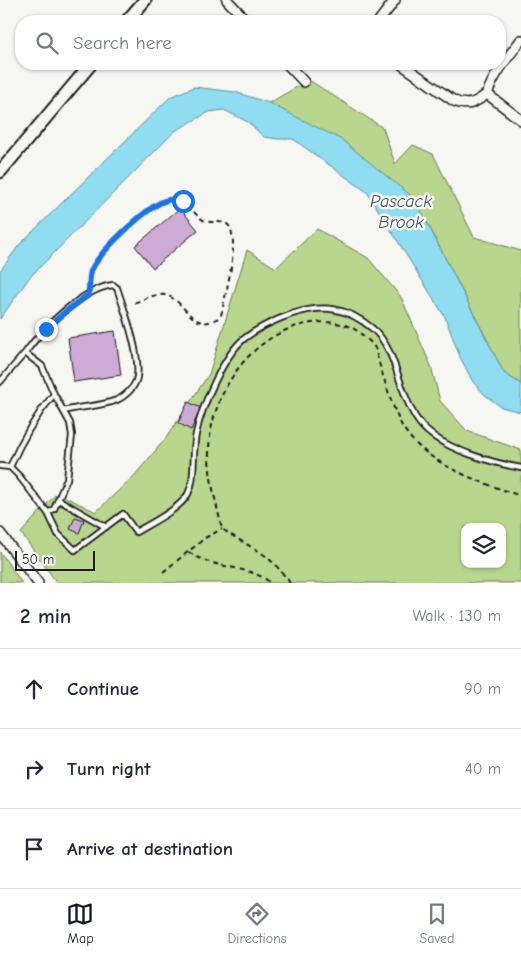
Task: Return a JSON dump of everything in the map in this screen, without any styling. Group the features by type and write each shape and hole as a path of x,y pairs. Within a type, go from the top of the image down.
{"street":[{"path":"132,15 145,0"},
{"path":"227,0 241,15"},
{"path":"384,15 395,0"},
{"path":"506,60 521,40"},
{"path":"0,172 86,70"},
{"path":"293,70 304,82"},
{"path":"410,70 454,101 462,104 472,104 487,94 498,70"},
{"path":"487,94 521,120"},
{"path":"0,533 38,583"}],"lane":[{"path":"0,382 46,329 65,312 89,294 113,284 117,288 134,343 136,381 129,391 118,399 93,407 64,411"},
{"path":"0,466 10,468 24,482 48,513 58,534 74,550 123,514 136,532 175,507 187,496 192,484 196,434 201,415 214,382 230,355 244,339 274,320 306,309 332,308 359,317 381,336 414,414 426,431 445,443 495,463 521,468"},
{"path":"25,353 42,366 54,394 70,423 72,435 67,479 54,509 48,513"},
{"path":"10,468 19,445 29,428 54,394"},
{"path":"59,500 106,527"}],"path":[{"path":"89,294 88,282 92,269 102,254 148,210 164,201 176,199 183,201 203,220 226,223 231,227 234,250 221,316 215,321 205,322 192,318 174,300 165,295 152,297 123,307"},
{"path":"290,583 277,566 264,555 222,529 210,458 211,434 218,406 226,387 237,369 249,356 282,331 302,324 334,322 356,330 374,347 400,421 417,444 439,462 485,484 521,496"},
{"path":"163,572 205,538 222,529"},
{"path":"189,552 206,562 241,570 265,578 271,583"}],"green space":[{"path":"309,80 383,128 395,164 413,145 433,154 474,237 521,251 521,384 504,373 415,199 269,103"},
{"path":"317,229 368,258 401,297 431,366 440,401 467,431 521,450 521,583 57,583 21,533 57,493 96,512 135,475 166,438 209,374 247,250 276,268"},
{"path":"0,552 22,583 0,583"}],"water":[{"name":"Pascack Brook","path":"194,87 235,92 269,103 342,140 415,199 504,373 521,384 521,412 501,407 485,395 473,382 460,357 445,317 367,192 293,139 264,137 248,122 224,110 209,112 175,131 29,278 0,319 0,271 20,244 170,97"}],"building":[{"path":"180,208 198,230 153,268 135,246"},
{"path":"115,331 121,375 74,382 68,338"},
{"path":"188,402 201,408 191,430 178,423"},
{"path":"75,517 84,520 79,533 70,529"}],"route":[{"path":"46,329 89,294 88,282 92,269 102,254 128,228 148,210 164,201 176,199 183,201"}]}
